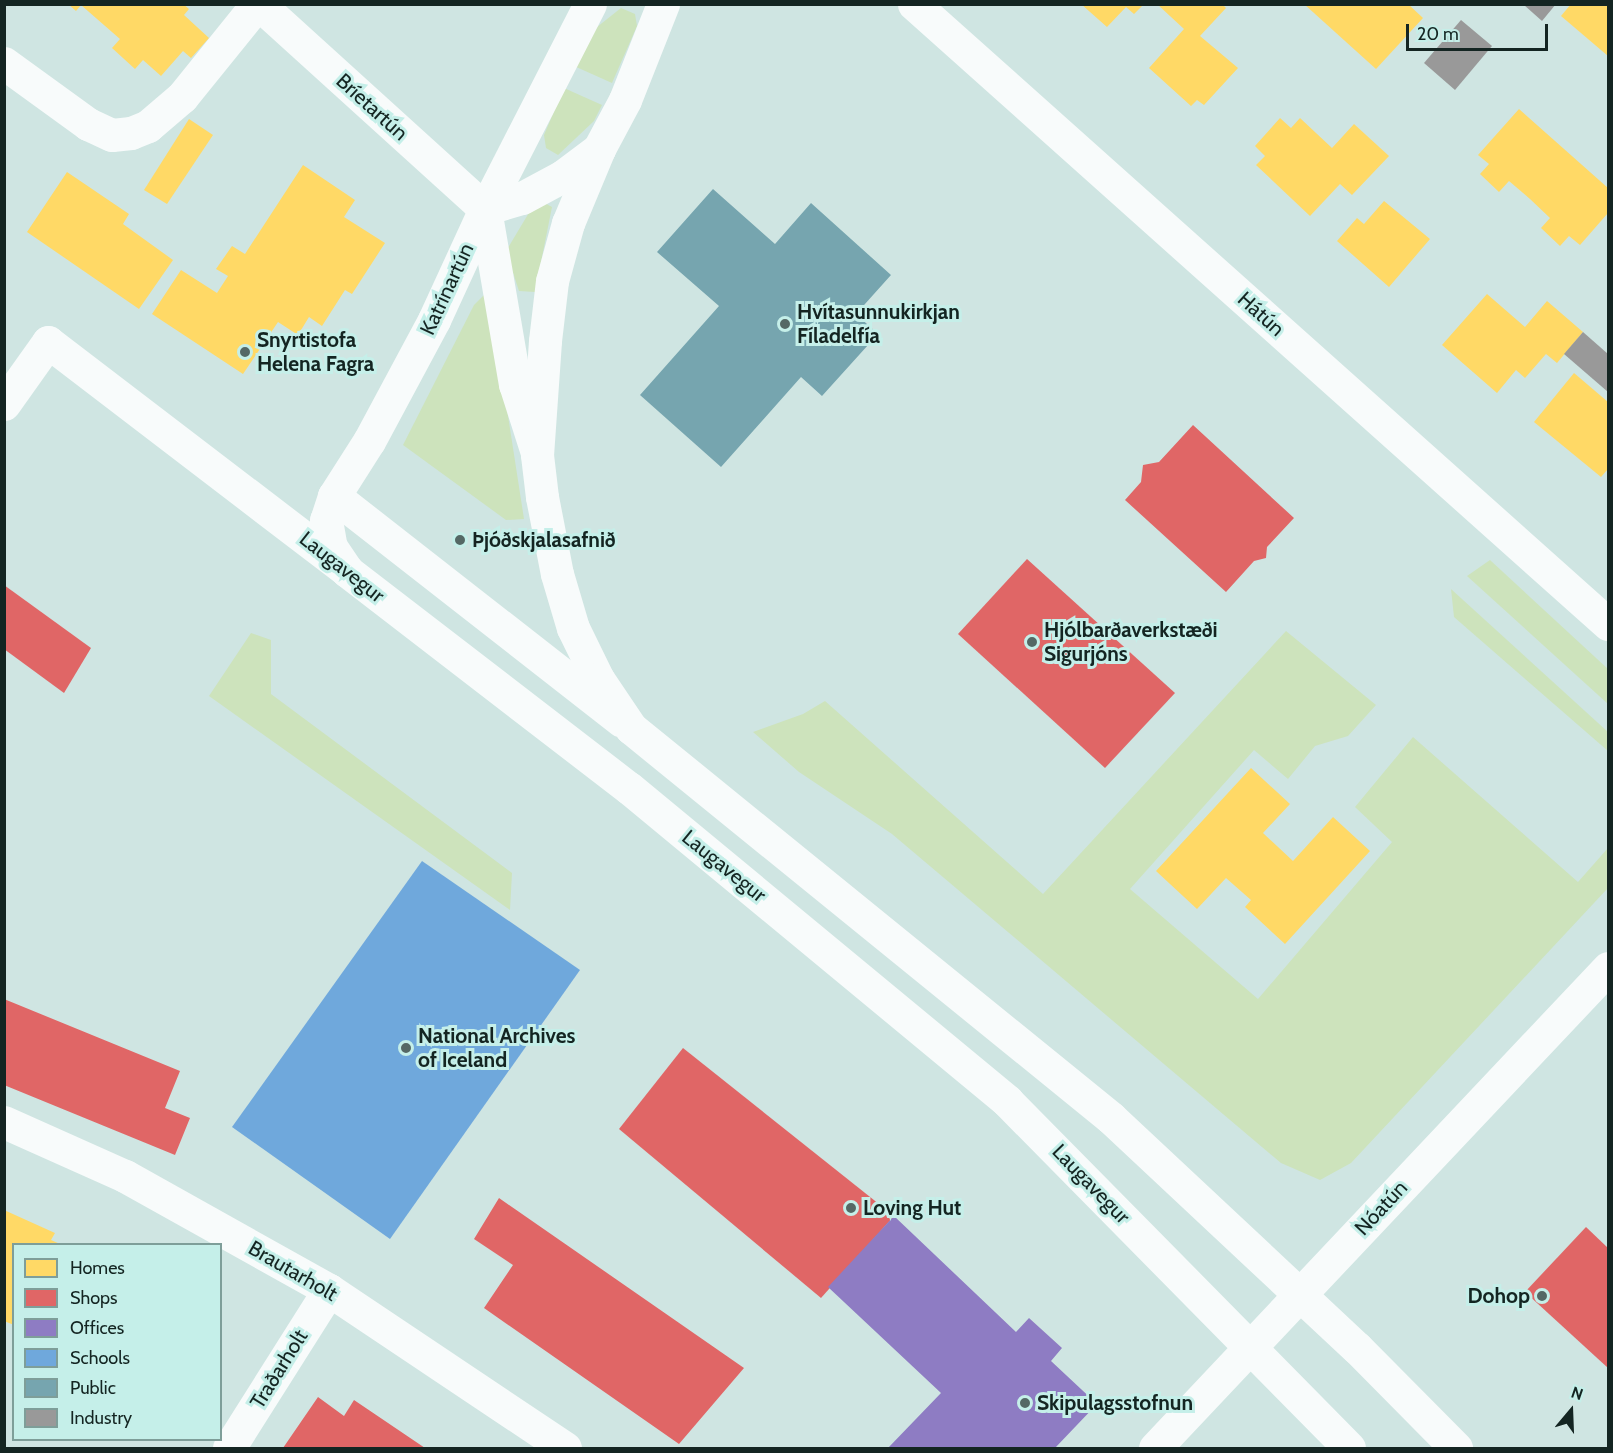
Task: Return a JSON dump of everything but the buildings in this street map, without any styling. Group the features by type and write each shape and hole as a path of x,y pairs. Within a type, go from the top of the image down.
{"street":[{"path":"4,63 87,124 112,135 131,133 148,126 182,98 258,4"},
{"name":"Bríetartún","path":"258,4 485,209"},
{"name":"Katrínartún","path":"347,571 326,533 334,496 369,441 434,320 485,209 591,4"},
{"path":"537,455 552,281 568,223 599,149 625,100 663,4"},
{"name":"Hátún","path":"914,4 1608,624"},
{"path":"599,149 563,176 532,192 485,209 515,384 537,455 556,574 573,628 598,679 630,728"},
{"name":"Laugavegur","path":"4,404 48,342 629,788 1007,1101 1349,1449"},
{"path":"334,496 630,728 1111,1118 1300,1294 1456,1449"},
{"name":"Nóatún","path":"1155,1449 1608,968"},
{"name":"Brautarholt","path":"4,1122 125,1176 329,1290 565,1449"},
{"name":"Traðarholt","path":"229,1449 329,1290"}],"green space":[{"path":"621,8 635,14 637,26 612,83 574,66 592,31"},
{"path":"564,88 602,105 594,121 558,155 546,148 544,135"},
{"path":"543,202 552,207 535,292 519,291 506,251 530,211"},
{"path":"484,295 491,306 524,519 506,520 403,445 474,305"},
{"path":"1490,560 1608,669 1608,704 1467,576"},
{"path":"1451,589 1608,732 1608,751 1454,617"},
{"path":"1286,631 1376,705 1348,736 1315,746 1288,779 1254,750 1130,889 1258,999 1392,842 1355,807 1413,737 1578,882 1608,848 1608,888 1351,1163 1320,1180 1281,1163 892,834 799,772 753,732 803,714 825,701 1043,894"},
{"path":"251,633 271,640 271,694 512,873 510,910 209,696"}],"place":[{"name":"Hvítasunnukirkjan Fíladelfía","path":"785,324"},
{"name":"Snyrtistofa Helena Fagra","path":"245,352"},
{"name":"Þjóðskjalasafnið","path":"460,540"},
{"name":"Hjólbarðaverkstæði Sigurjóns","path":"1032,642"},
{"name":"National Archives of Iceland","path":"406,1048"},
{"name":"Loving Hut","path":"851,1208"},
{"name":"Dohop","path":"1542,1296"},
{"name":"Skipulagsstofnun","path":"1025,1403"}]}
